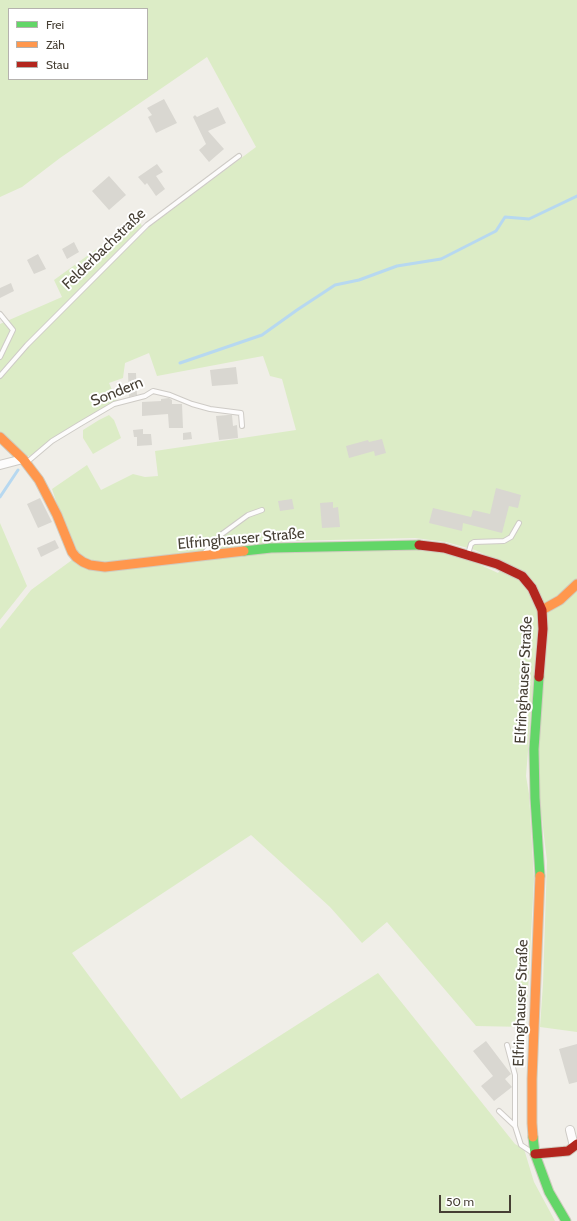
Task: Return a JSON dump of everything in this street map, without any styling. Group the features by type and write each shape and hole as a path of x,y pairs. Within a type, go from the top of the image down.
{"street":[{"path":"0,437 26,462"},
{"path":"0,465 26,462"},
{"name":"Elfringhauser Straße","path":"26,462 47,494 72,552 76,557 90,565 105,567 272,548 414,544 444,548 497,564 522,576 532,588 542,610 543,629 534,748 540,874 532,1079 532,1123 535,1154 549,1192 566,1221"},
{"path":"542,610 560,600 577,584"},
{"path":"535,1154 568,1151 576,1145 570,1130"}],"lane":[{"name":"Felderbachstraße","path":"0,376 27,345 147,225 240,156"},
{"path":"0,314 13,330 0,357"},
{"name":"Sondern","path":"26,462 52,441 114,404 145,396 153,391 170,395 192,404 210,409 241,413 242,426"},
{"path":"202,556 222,534 248,515 262,510"},
{"path":"468,554 471,544 474,542 504,541 512,537 520,523"},
{"path":"506,1045 515,1075 515,1126 521,1145 535,1154"},
{"path":"499,1111 515,1126"}],"green space":[{"path":"0,0 577,0 577,1032 540,1027 547,861 539,794 539,612 526,776 529,794 534,879 526,1027 476,1026 387,922 362,943 330,907 251,835 72,953 181,1099 378,973 515,1144 524,1149 534,1182 555,1221 0,1221 0,629 31,590 72,560 79,564 272,551 415,548 443,553 474,562 498,573 505,564 475,550 446,542 415,538 288,541 107,562 90,561 83,558 74,547 63,522 52,489 87,465 101,490 133,474 145,477 158,476 155,451 296,430 282,379 270,376 263,356 157,376 149,353 125,363 123,378 109,383 117,401 51,439 32,455 25,457 0,433 0,379 27,346 150,226 256,147 207,57 60,158 22,187 0,197"},
{"path":"138,219 142,226 25,344 0,373 0,324 62,297 54,280"},
{"path":"109,415 114,420 121,438 93,454 83,438 83,430"},
{"path":"0,523 27,586 0,620"}],"building":[{"path":"164,99 177,123 156,133 148,117 152,115 147,108"},
{"path":"218,107 226,123 208,131 224,149 209,162 199,150 206,144 193,117 195,115 197,117"},
{"path":"157,164 163,172 156,176 165,189 156,196 147,183 145,185 138,177"},
{"path":"109,176 126,195 109,210 92,191"},
{"path":"74,242 79,252 67,259 62,249"},
{"path":"38,254 46,269 34,274 27,260"},
{"path":"11,283 14,291 0,298 0,288"},
{"path":"236,367 238,384 212,386 210,370"},
{"path":"128,373 136,373 137,395 129,397"},
{"path":"169,398 172,400 172,404 182,404 183,428 169,428 168,414 142,416 142,402 161,401 161,399"},
{"path":"232,415 233,426 237,425 238,438 219,440 216,416"},
{"path":"143,429 143,434 151,434 152,445 137,446 137,437 134,437 133,430"},
{"path":"191,432 192,439 183,440 183,433"},
{"path":"382,439 386,453 375,456 374,451 349,458 346,446 368,440 369,442"},
{"path":"496,488 521,495 518,508 509,506 502,533 463,523 462,531 429,523 433,508 471,517 473,510 490,514"},
{"path":"40,498 52,522 38,528 27,504"},
{"path":"292,499 294,509 280,511 278,501"},
{"path":"333,502 333,508 338,507 340,527 322,528 320,503"},
{"path":"55,540 59,548 41,557 37,548"},
{"path":"486,1041 511,1074 505,1079 512,1087 494,1101 481,1086 493,1076 473,1051"},
{"path":"577,1044 577,1082 569,1084 559,1049"}],"waterway":[{"path":"180,363 262,335 335,285 359,280 397,266 441,259 496,231 505,217 529,219 577,196"},
{"path":"0,497 18,470"}],"traffic: fast":[{"path":"244,551 271,548 419,545"},
{"path":"539,677 534,749 535,798 540,876"},
{"path":"533,1137 535,1154 549,1192 566,1221"}],"traffic: slow":[{"path":"0,437 23,459 39,480 57,515 72,552 83,562 90,565 105,567 244,551"},
{"path":"542,610 560,600 577,584"},
{"path":"533,1137 532,1079 540,876"}],"traffic: jam":[{"path":"419,545 444,548 497,564 522,576 532,588 542,610 543,629 539,677"},
{"path":"535,1154 568,1151 577,1144"}]}
